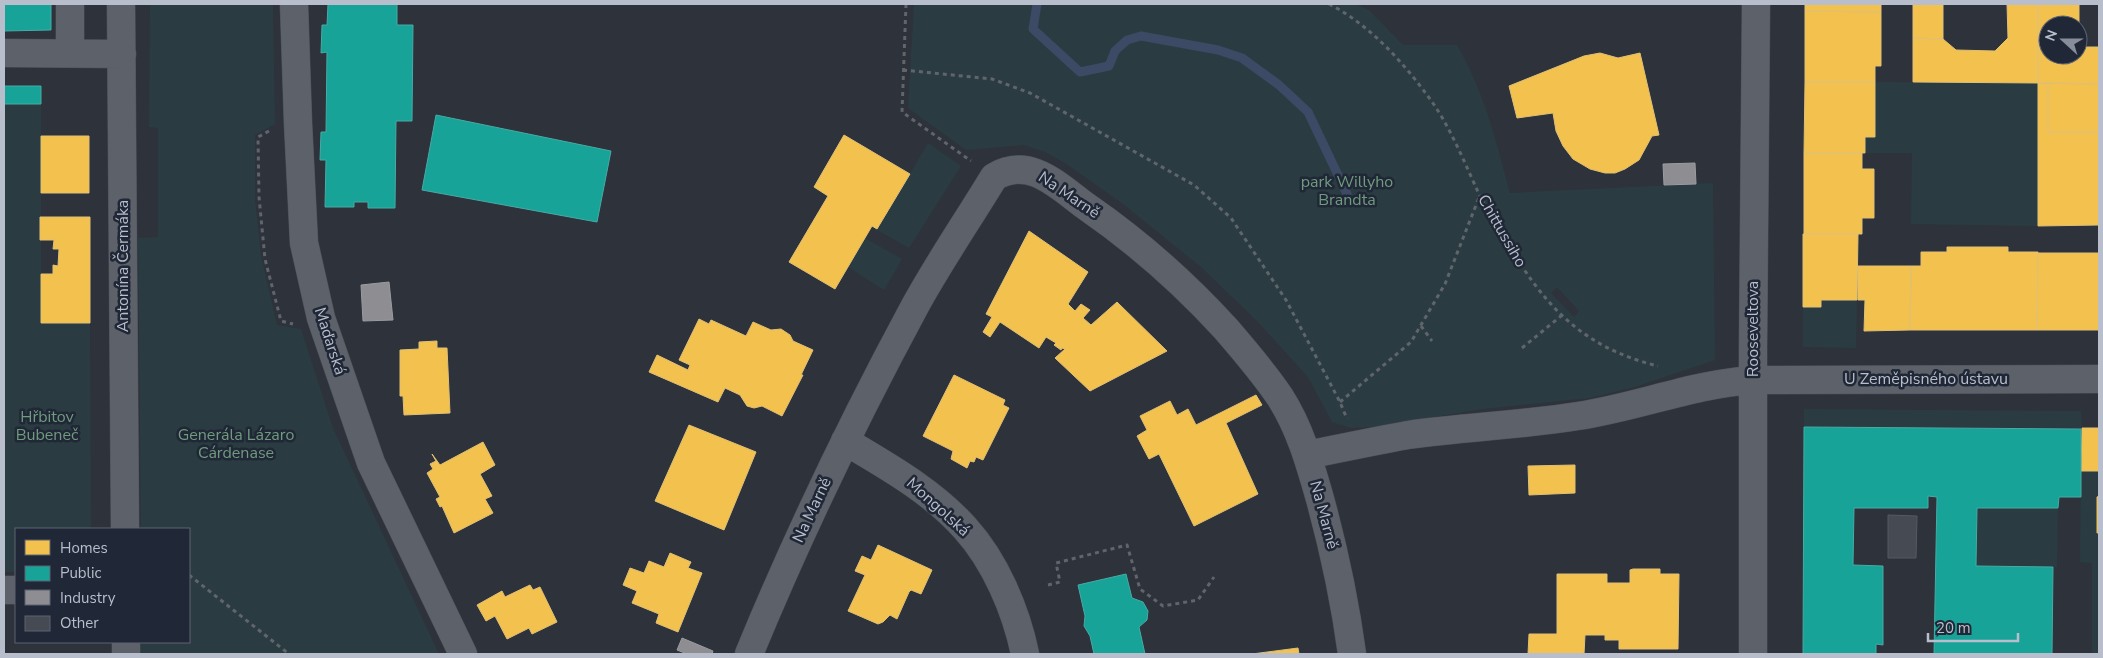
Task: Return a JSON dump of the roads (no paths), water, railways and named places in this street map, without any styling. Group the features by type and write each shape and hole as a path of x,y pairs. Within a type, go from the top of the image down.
{"street":[{"path":"70,4 70,53"},
{"name":"Antonína Čermáka","path":"121,4 125,528"},
{"name":"Maďarská","path":"294,4 304,242 321,318 371,463 463,654"},
{"name":"Rooseveltova","path":"1753,654 1756,4"},
{"path":"4,53 122,54"},
{"name":"Na Marně","path":"749,654 780,580 845,441 916,304 994,177 1002,172 1020,168 1032,170 1043,176 1101,217 1167,269 1192,293 1251,357 1281,398 1307,455 1333,548 1352,654"},
{"name":"U Zeměpisného ústavu","path":"1753,380 2099,379"},
{"path":"1307,455 1409,435 1579,416 1616,409 1704,386 1753,380"},
{"name":"Mongolská","path":"845,441 908,479 965,528 985,555 999,581 1013,614 1025,654"}],"waterway":[{"path":"1037,4 1033,29 1080,72 1109,66 1115,51 1127,40 1141,36 1218,50 1242,58 1279,85 1308,112 1347,194"}],"park label":[{"name":"park Willyho Brandta","path":"1347,191"},
{"name":"Hřbitov Bubeneč","path":"47,426"},
{"name":"Generála Lázaro Cárdenase","path":"236,444"}]}
